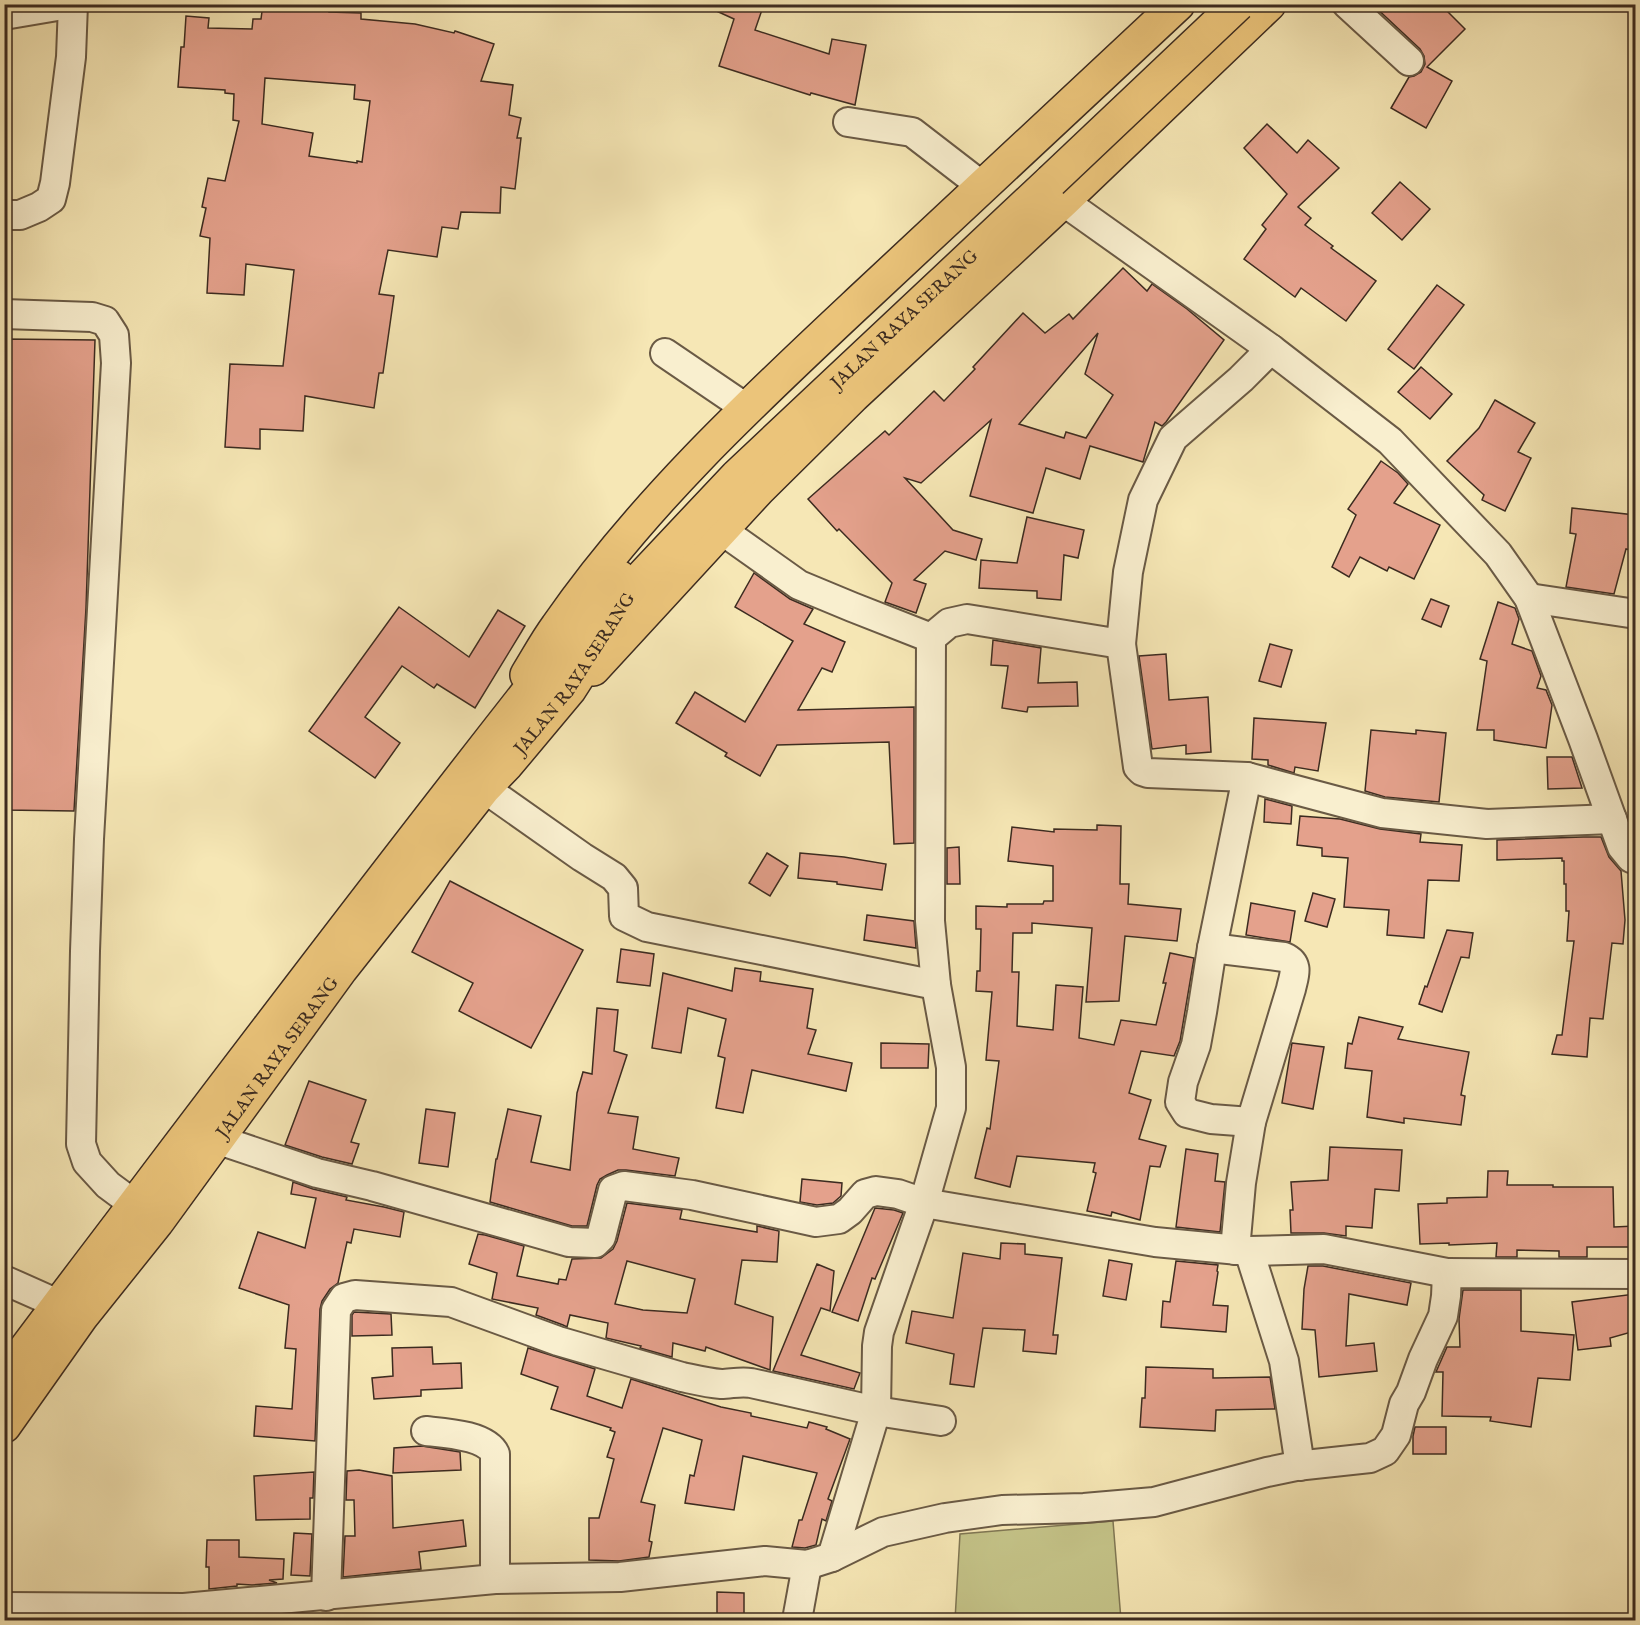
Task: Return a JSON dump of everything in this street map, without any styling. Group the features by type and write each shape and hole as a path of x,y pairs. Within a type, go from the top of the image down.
{"main road":[{"path":"497,754 556,628 620,542 746,408 1178,4"},
{"name":"JALAN RAYA SERANG","path":"4,1378 69,1311 146,1213 322,956 497,754 634,573 731,458 817,371 1206,4"},
{"name":"JALAN RAYA SERANG","path":"634,573 1238,4"},
{"path":"497,754 853,396 1063,201 1269,4"},
{"path":"1074,101 1080,123 1093,137 1102,141 1127,139"},
{"name":"JALAN RAYA SERANG","path":"146,1213 216,1139 341,969 484,788 497,754"},
{"name":"JALAN RAYA SERANG","path":"4,1426 69,1311"}],"street":[{"path":"4,15 71,4 71,57 51,199 20,215 4,215"},
{"path":"1347,4 1408,61"},
{"path":"848,122 912,132 982,186"},
{"path":"1063,201 1271,349 1390,441 1498,554 1529,598 1622,847 1635,860"},
{"path":"4,314 92,317 105,321 114,335 116,374 88,839 81,1144 87,1162 108,1185 146,1213"},
{"path":"1271,349 1241,379 1173,438 1143,500 1128,572 1121,644 1138,767 1142,771 1155,774 1247,777 1382,813 1487,824 1612,819"},
{"path":"665,353 746,408"},
{"path":"720,530 799,585 931,638"},
{"path":"1529,598 1635,614"},
{"path":"797,1620 876,1411 879,1332 924,1203 951,1108 951,1066 936,985 930,921 931,638 949,623 967,618 1121,644"},
{"path":"1247,777 1212,948 1198,1034 1183,1082 1180,1102 1187,1113 1211,1119 1251,1122"},
{"path":"484,788 614,877 623,888 624,916 647,927 936,985"},
{"path":"1212,948 1284,957 1290,960 1295,968 1291,989 1251,1122 1241,1183 1242,1251 1284,1361 1300,1466"},
{"path":"216,1139 317,1173 372,1186 569,1242 588,1244 595,1243 601,1237 613,1190 624,1186 692,1194 816,1222 839,1219 850,1211 865,1194 876,1191 898,1194 924,1203 1155,1242 1242,1251 1324,1249 1447,1273 1635,1274"},
{"path":"4,1607 184,1608 306,1605 495,1578 620,1577 765,1561 820,1561 883,1532 945,1518 1002,1510 1083,1508 1154,1502 1266,1472 1370,1458 1385,1451 1396,1435 1404,1404 1443,1316 1447,1273"},
{"path":"4,1280 69,1311"},
{"path":"306,1605 336,1310 344,1298 356,1295 451,1302 558,1341 701,1382 723,1384 741,1381 876,1411 941,1421"},
{"path":"426,1431 468,1437 487,1444 495,1454 495,1578"}],"shaded area":[{"path":"1113,1521 1121,1620 955,1620 960,1534"}],"building":[{"path":"263,4 330,4 329,12 361,13 361,19 415,24 454,33 455,31 494,44 481,81 513,85 509,115 521,118 517,138 521,138 515,189 501,187 500,213 461,212 458,229 442,227 437,257 388,250 379,294 394,296 383,373 379,373 374,408 305,396 303,431 260,429 260,449 225,447 230,364 283,366 294,270 246,264 244,295 207,293 210,238 200,236 206,208 202,207 208,178 225,181 239,121 233,120 234,94 225,93 225,90 178,87 186,16 209,18 208,28 252,29 253,19 261,19","holes":["265,78 355,85 354,99 370,101 362,162 309,156 313,133 262,124"]},
{"path":"701,4 764,4 755,30 829,54 832,39 866,45 855,105 811,93 810,95 719,66 734,19"},
{"path":"1372,4 1440,4 1465,29 1427,67 1452,81 1426,128 1391,108 1409,77 1421,72 1425,64 1424,56 1420,49"},
{"path":"1267,124 1297,153 1308,140 1339,168 1298,207 1311,218 1305,225 1333,246 1331,248 1376,281 1346,321 1301,288 1295,297 1244,259 1266,229 1262,225 1287,194 1244,148"},
{"path":"1400,182 1430,209 1402,240 1372,213"},
{"path":"1123,268 1147,291 1152,284 1224,340 1166,422 1162,426 1155,422 1143,462 1090,446 1080,479 1046,468 1033,513 970,496 991,420 921,483 905,478 953,530 982,539 976,560 945,551 914,580 926,584 916,613 885,602 892,583 839,529 837,531 808,499 885,431 889,435 934,391 944,401 1023,313 1045,333 1069,314 1073,319","holes":["1098,333 1085,374 1113,395 1086,438 1066,432 1064,438 1019,424"]},
{"path":"1437,285 1464,305 1414,369 1388,349"},
{"path":"4,339 95,340 86,608 74,811 4,810"},
{"path":"1421,367 1452,394 1430,419 1398,392"},
{"path":"1495,400 1535,423 1518,452 1531,458 1505,511 1482,500 1484,495 1447,461 1479,428"},
{"path":"1381,461 1398,473 1408,484 1394,503 1440,525 1414,579 1389,567 1387,571 1360,557 1349,577 1332,567 1356,515 1348,509"},
{"path":"1572,508 1635,515 1635,551 1626,549 1614,594 1566,587 1576,534 1570,533"},
{"path":"1027,517 1084,530 1078,558 1064,555 1061,600 1037,598 1037,591 979,588 981,560 1017,563"},
{"path":"754,573 790,599 813,609 804,624 845,642 832,672 822,668 798,710 914,707 914,843 894,844 889,742 777,745 760,776 725,756 727,753 676,723 695,692 745,722 793,641 735,607"},
{"path":"1431,599 1449,606 1441,627 1422,619"},
{"path":"1498,602 1515,608 1519,619 1512,644 1532,651 1541,676 1537,688 1546,690 1552,705 1546,748 1494,740 1494,730 1477,730 1487,661 1480,659"},
{"path":"399,607 469,657 498,610 525,626 475,708 437,684 434,688 402,666 365,717 400,743 375,778 309,731"},
{"path":"993,640 1041,648 1038,683 1077,682 1078,706 1028,707 1027,712 1002,708 1008,666 991,665"},
{"path":"1270,644 1292,650 1281,687 1259,681"},
{"path":"1166,654 1169,700 1208,697 1211,752 1186,754 1186,745 1152,749 1139,656"},
{"path":"1254,718 1326,723 1318,771 1295,767 1294,773 1268,765 1268,760 1252,759"},
{"path":"1371,730 1416,734 1416,730 1446,733 1439,802 1385,797 1365,791"},
{"path":"1547,757 1572,757 1582,788 1548,789"},
{"path":"1265,799 1292,806 1291,824 1264,822"},
{"path":"1300,816 1340,819 1380,829 1421,834 1420,842 1462,845 1459,881 1428,880 1424,938 1387,935 1389,910 1344,907 1348,858 1322,856 1322,848 1297,845"},
{"path":"1097,825 1121,826 1120,884 1129,884 1128,904 1181,909 1177,941 1125,936 1119,1001 1086,1002 1092,928 1032,923 1032,933 1013,933 1012,972 1019,972 1017,1026 1053,1030 1056,985 1083,987 1079,1038 1114,1045 1121,1020 1156,1025 1170,953 1194,958 1180,1041 1174,1056 1141,1051 1129,1093 1151,1100 1139,1139 1166,1146 1160,1167 1150,1166 1140,1220 1112,1212 1111,1216 1087,1211 1096,1173 1093,1172 1095,1163 1017,1156 1010,1187 975,1178 987,1128 990,1129 999,1061 986,1060 992,992 976,991 977,971 980,971 981,929 976,929 976,906 1007,907 1007,904 1043,904 1044,901 1053,901 1053,866 1008,861 1012,827 1054,832 1054,829 1097,830"},
{"path":"1601,837 1609,857 1621,871 1625,920 1623,944 1612,943 1603,1019 1590,1018 1587,1057 1552,1054 1557,1035 1562,1035 1574,941 1567,941 1569,911 1566,911 1564,861 1562,858 1497,860 1497,840"},
{"path":"959,847 960,884 947,884 947,848"},
{"path":"767,853 788,866 770,896 749,883"},
{"path":"800,853 886,864 882,890 798,878"},
{"path":"450,881 583,950 531,1048 459,1011 473,983 412,952"},
{"path":"1313,893 1335,899 1327,927 1305,921"},
{"path":"1251,903 1295,911 1290,942 1246,935"},
{"path":"867,915 914,921 916,948 864,940"},
{"path":"1447,930 1473,933 1469,958 1461,957 1442,1012 1419,1004"},
{"path":"621,949 654,954 650,986 617,982"},
{"path":"735,968 761,972 760,981 813,989 807,1028 816,1030 808,1054 852,1063 846,1091 752,1070 743,1113 716,1108 725,1058 718,1056 726,1019 688,1008 681,1053 652,1048 663,973 732,991"},
{"path":"597,1008 618,1010 614,1051 627,1055 608,1113 638,1117 633,1149 679,1158 675,1176 626,1170 618,1170 607,1175 600,1179 597,1185 587,1226 572,1226 490,1202 496,1159 508,1109 541,1116 531,1162 570,1170 577,1093 583,1072 592,1074"},
{"path":"1359,1017 1403,1027 1398,1039 1469,1052 1461,1095 1465,1096 1461,1125 1404,1118 1404,1123 1367,1117 1372,1071 1345,1068 1348,1043 1352,1044"},
{"path":"881,1043 929,1044 928,1068 881,1068"},
{"path":"1292,1043 1324,1047 1313,1109 1282,1103"},
{"path":"309,1081 366,1100 351,1142 359,1144 352,1164 285,1145"},
{"path":"426,1109 455,1113 448,1167 419,1163"},
{"path":"1330,1147 1402,1150 1399,1191 1375,1189 1372,1228 1346,1226 1346,1236 1291,1233 1290,1210 1293,1210 1291,1182 1328,1180"},
{"path":"1186,1149 1218,1154 1215,1181 1225,1182 1220,1232 1176,1227"},
{"path":"1488,1171 1508,1171 1507,1185 1613,1187 1614,1227 1635,1226 1635,1247 1587,1247 1587,1257 1559,1257 1559,1251 1517,1250 1517,1257 1496,1257 1497,1243 1420,1244 1418,1204 1447,1203 1447,1198 1487,1197"},
{"path":"802,1179 842,1183 841,1196 833,1203 817,1205 800,1202"},
{"path":"293,1182 347,1197 346,1200 404,1212 400,1237 354,1229 351,1243 347,1242 338,1283 330,1289 322,1301 315,1441 254,1436 256,1406 292,1409 296,1349 285,1348 289,1305 239,1288 258,1232 305,1248 316,1198 291,1194"},
{"path":"627,1203 682,1210 680,1219 757,1232 757,1226 779,1231 777,1262 742,1260 735,1304 773,1317 770,1370 706,1347 705,1351 673,1343 672,1357 640,1348 641,1346 606,1338 608,1323 570,1315 567,1327 536,1315 538,1308 492,1299 497,1273 469,1264 478,1234 485,1235 524,1246 517,1276 558,1284 559,1279 566,1280 572,1259 601,1258 613,1249","holes":["627,1261 695,1279 687,1313 643,1310 615,1304"]},
{"path":"875,1208 903,1213 875,1279 872,1278 858,1321 832,1312"},
{"path":"1001,1243 1025,1244 1025,1254 1062,1258 1053,1335 1058,1335 1056,1354 1023,1351 1025,1330 983,1328 974,1387 950,1384 954,1354 906,1343 912,1311 953,1318 963,1253 1000,1259"},
{"path":"1109,1260 1132,1264 1126,1300 1103,1296"},
{"path":"1176,1261 1218,1265 1213,1305 1228,1306 1226,1332 1161,1327 1163,1301 1170,1302"},
{"path":"817,1264 834,1271 830,1311 821,1308 801,1355 860,1373 854,1389 773,1371"},
{"path":"1308,1266 1323,1266 1411,1283 1407,1305 1349,1294 1346,1346 1374,1343 1377,1371 1319,1377 1315,1330 1302,1329 1304,1289"},
{"path":"1463,1290 1521,1290 1521,1331 1574,1335 1570,1380 1538,1378 1531,1427 1490,1421 1491,1417 1442,1416 1443,1372 1436,1372 1447,1347 1460,1347 1459,1319"},
{"path":"1635,1294 1635,1331 1610,1338 1611,1346 1578,1350 1572,1302"},
{"path":"354,1312 391,1314 392,1335 352,1336"},
{"path":"432,1347 433,1364 461,1363 462,1388 421,1390 421,1396 374,1399 372,1378 393,1376 392,1348"},
{"path":"528,1348 595,1369 587,1396 622,1408 631,1379 721,1407 751,1413 751,1416 807,1428 809,1422 827,1427 826,1429 850,1439 828,1499 832,1501 826,1521 822,1519 816,1545 805,1548 792,1547 799,1520 802,1520 817,1473 743,1456 734,1510 685,1503 690,1475 694,1476 702,1440 663,1428 641,1502 655,1505 649,1541 652,1542 649,1557 619,1561 589,1560 589,1518 599,1518 614,1459 607,1457 615,1432 610,1430 611,1428 551,1409 558,1387 521,1374"},
{"path":"1146,1367 1213,1369 1213,1378 1270,1377 1275,1409 1216,1410 1215,1431 1140,1427 1142,1398 1145,1398"},
{"path":"1415,1427 1446,1427 1446,1454 1413,1454"},
{"path":"422,1446 460,1452 461,1470 393,1473 394,1448"},
{"path":"359,1470 392,1476 393,1528 463,1520 466,1546 419,1552 421,1569 343,1577 345,1536 355,1536 354,1500 346,1500 347,1471"},
{"path":"314,1472 310,1519 256,1520 254,1476"},
{"path":"294,1533 312,1534 310,1576 291,1575"},
{"path":"207,1540 239,1540 239,1557 284,1559 283,1579 269,1580 277,1583 237,1584 237,1586 209,1589 209,1567 206,1567"},
{"path":"717,1592 744,1593 744,1617 717,1616"}]}
